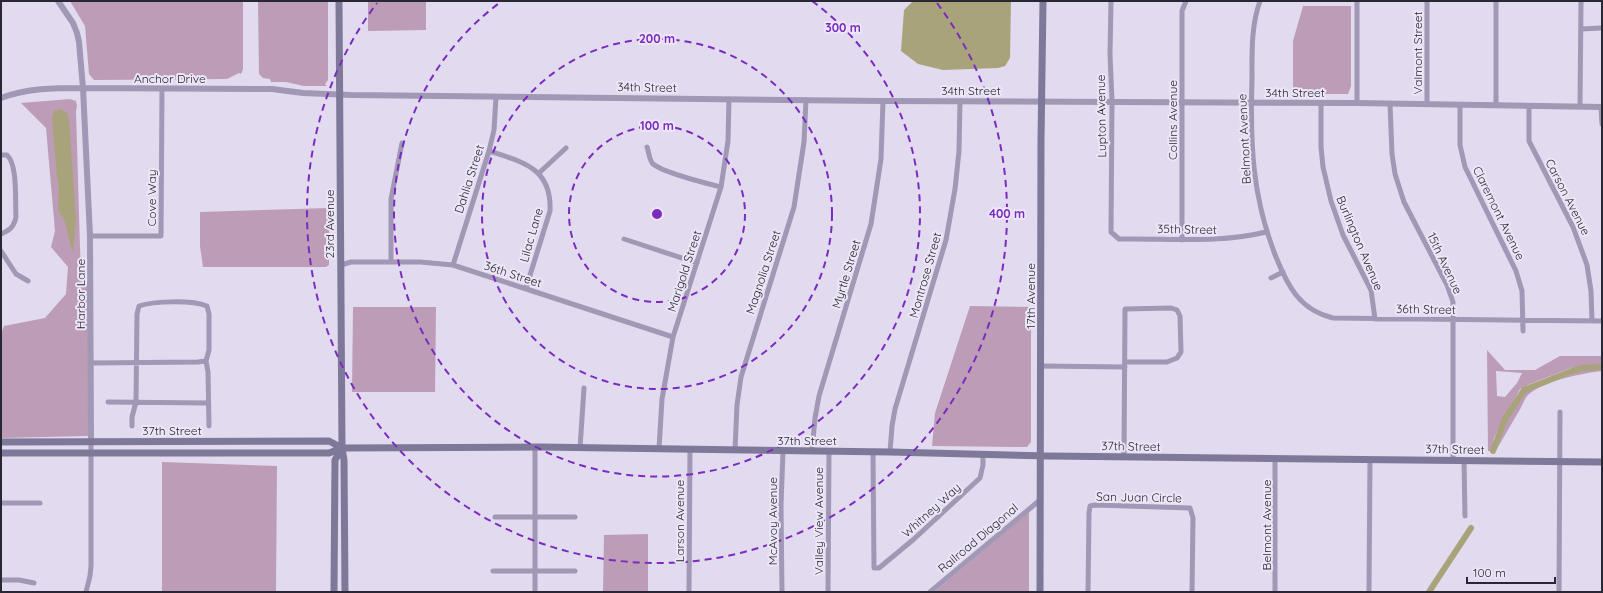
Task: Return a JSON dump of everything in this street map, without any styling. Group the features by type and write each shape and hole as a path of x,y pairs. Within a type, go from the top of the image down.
{"main road":[{"name":"23rd Avenue","path":"339,1 342,448 344,460 345,592"},
{"name":"17th Avenue","path":"1040,592 1043,1"},
{"path":"171,441 171,453"},
{"name":"37th Street","path":"1,442 329,441 342,448"},
{"name":"37th Street","path":"1,453 329,453 342,448 535,447 890,452 1040,456 1602,462"},
{"name":"23rd Avenue","path":"334,592 335,460 342,448"}],"street":[{"name":"Harbor Lane","path":"58,1 73,23 77,33 83,88 90,236 91,362 91,566 86,592"},
{"name":"Lupton Avenue","path":"1111,1 1111,232"},
{"name":"Collins Avenue","path":"1182,240 1182,11 1186,1"},
{"name":"Belmont Avenue","path":"1260,1 1253,25 1251,102 1254,177 1266,232 1283,272"},
{"path":"1357,1 1357,103"},
{"name":"Valmont Street","path":"1426,1 1427,104"},
{"path":"1496,1 1496,105"},
{"path":"1580,1 1580,106"},
{"path":"1580,29 1602,28"},
{"name":"Anchor Drive","path":"1,98 28,91 58,88 272,89 303,93 340,95"},
{"name":"Cove Way","path":"90,236 161,236 162,89"},
{"name":"34th Street","path":"340,95 806,100 1357,103 1602,107"},
{"name":"Dahlia Street","path":"453,265 489,151 494,130 496,97"},
{"name":"Marigold Street","path":"659,449 664,378 673,337 721,187 728,141 729,99"},
{"name":"Magnolia Street","path":"736,450 737,405 742,377 794,207 804,142 806,100"},
{"name":"Myrtle Street","path":"812,451 818,396 871,224 881,159 883,100"},
{"name":"Montrose Street","path":"890,452 895,409 940,263 950,222 959,152 960,101"},
{"name":"Burlington Avenue","path":"1321,103 1321,147 1323,167 1330,201 1343,235 1371,290 1375,319"},
{"name":"15th Avenue","path":"1390,104 1392,154 1395,174 1404,202 1452,297 1454,320 1453,460"},
{"name":"Claremont Avenue","path":"1460,105 1460,146 1465,167 1516,270 1522,291 1523,331"},
{"name":"Carson Avenue","path":"1529,106 1529,141 1573,227 1587,265 1591,291 1592,321"},
{"path":"1602,107 1602,124"},
{"path":"391,262 391,199 402,143"},
{"path":"647,147 650,160 654,165 668,171 721,187"},
{"path":"539,173 566,148"},
{"name":"Lilac Lane","path":"489,151 524,163 539,173 548,187 550,211 526,288"},
{"path":"1,155 7,155 11,158 16,217 15,223 11,229 1,234"},
{"name":"35th Street","path":"1111,232 1119,239 1182,240 1234,239 1266,232"},
{"path":"624,239 697,263"},
{"path":"1,251 16,274 28,281"},
{"name":"36th Street","path":"341,265 351,262 435,262 453,265 673,337"},
{"path":"1271,278 1283,272"},
{"name":"36th Street","path":"1283,272 1301,301 1320,314 1333,318 1602,321"},
{"path":"132,426 132,417 136,402 137,314 139,306 149,302 199,303 207,306 209,314 209,350 206,361 208,372 209,426"},
{"path":"1040,366 1125,364 1167,362 1177,358 1181,352 1180,316 1177,310 1171,308 1125,309 1125,364 1124,456"},
{"path":"91,362 206,361"},
{"path":"580,448 584,388"},
{"path":"108,402 208,403"},
{"path":"1559,592 1560,412"},
{"path":"535,447 535,592"},
{"name":"Larson Avenue","path":"689,592 690,449"},
{"name":"McAvoy Avenue","path":"782,592 781,506 783,451"},
{"name":"Valley View Avenue","path":"828,592 829,451"},
{"name":"Whitney Way","path":"873,452 874,568 879,568 914,539 980,478 983,465 983,454"},
{"name":"Belmont Avenue","path":"1275,592 1276,458"},
{"path":"1369,592 1370,460"},
{"path":"1464,460 1465,516"},
{"name":"Railroad Diagonal","path":"930,592 1040,500"},
{"path":"1,503 40,503"},
{"name":"San Juan Circle","path":"1088,592 1089,513 1090,506 1095,504 1190,508 1193,518 1192,592"},
{"path":"494,517 575,517"},
{"path":"493,570 575,571"},
{"path":"1,580 19,580 34,583"}],"shaded area":[{"path":"70,1 243,1 243,69 241,74 239,73 227,79 94,80 89,74 85,26"},
{"path":"258,1 328,1 328,80 325,84 327,86 304,86 286,82 271,82 270,79 263,78 259,74"},
{"path":"368,1 426,1 426,30 368,31"},
{"path":"913,1 1011,1 1010,58 1005,66 998,68 943,70 918,64 901,51 904,10"},
{"path":"1303,6 1351,6 1351,86 1348,94 1293,94 1293,41"},
{"path":"70,99 76,101 77,106 81,281 88,281 88,436 1,438 1,334 4,326 45,318 66,294 68,267 51,247 55,231 46,128 21,103"},
{"path":"60,109 67,113 69,119 76,219 73,253 65,222 58,210 59,189 52,119 54,111"},
{"path":"329,208 329,265 326,267 203,267 200,246 200,212"},
{"path":"970,306 1031,307 1031,442 1027,447 932,446 935,413"},
{"path":"353,307 436,307 435,392 352,392"},
{"path":"1487,350 1505,370 1535,370 1560,356 1602,356 1602,365 1571,368 1520,389 1494,438 1492,451 1488,451","holes":["1496,371 1522,373 1517,383 1505,397 1497,396"]},
{"path":"1602,368 1602,371 1574,376 1553,382 1535,390 1528,395 1495,452 1507,420 1526,391 1583,370"},
{"path":"162,462 277,466 276,592 162,592"},
{"path":"1029,512 1029,592 934,592"},
{"path":"648,534 648,592 603,592 604,535"}],"waterway":[{"path":"1493,451 1505,419 1524,390 1572,371 1583,368 1602,367"},
{"path":"1429,592 1471,528"}]}
